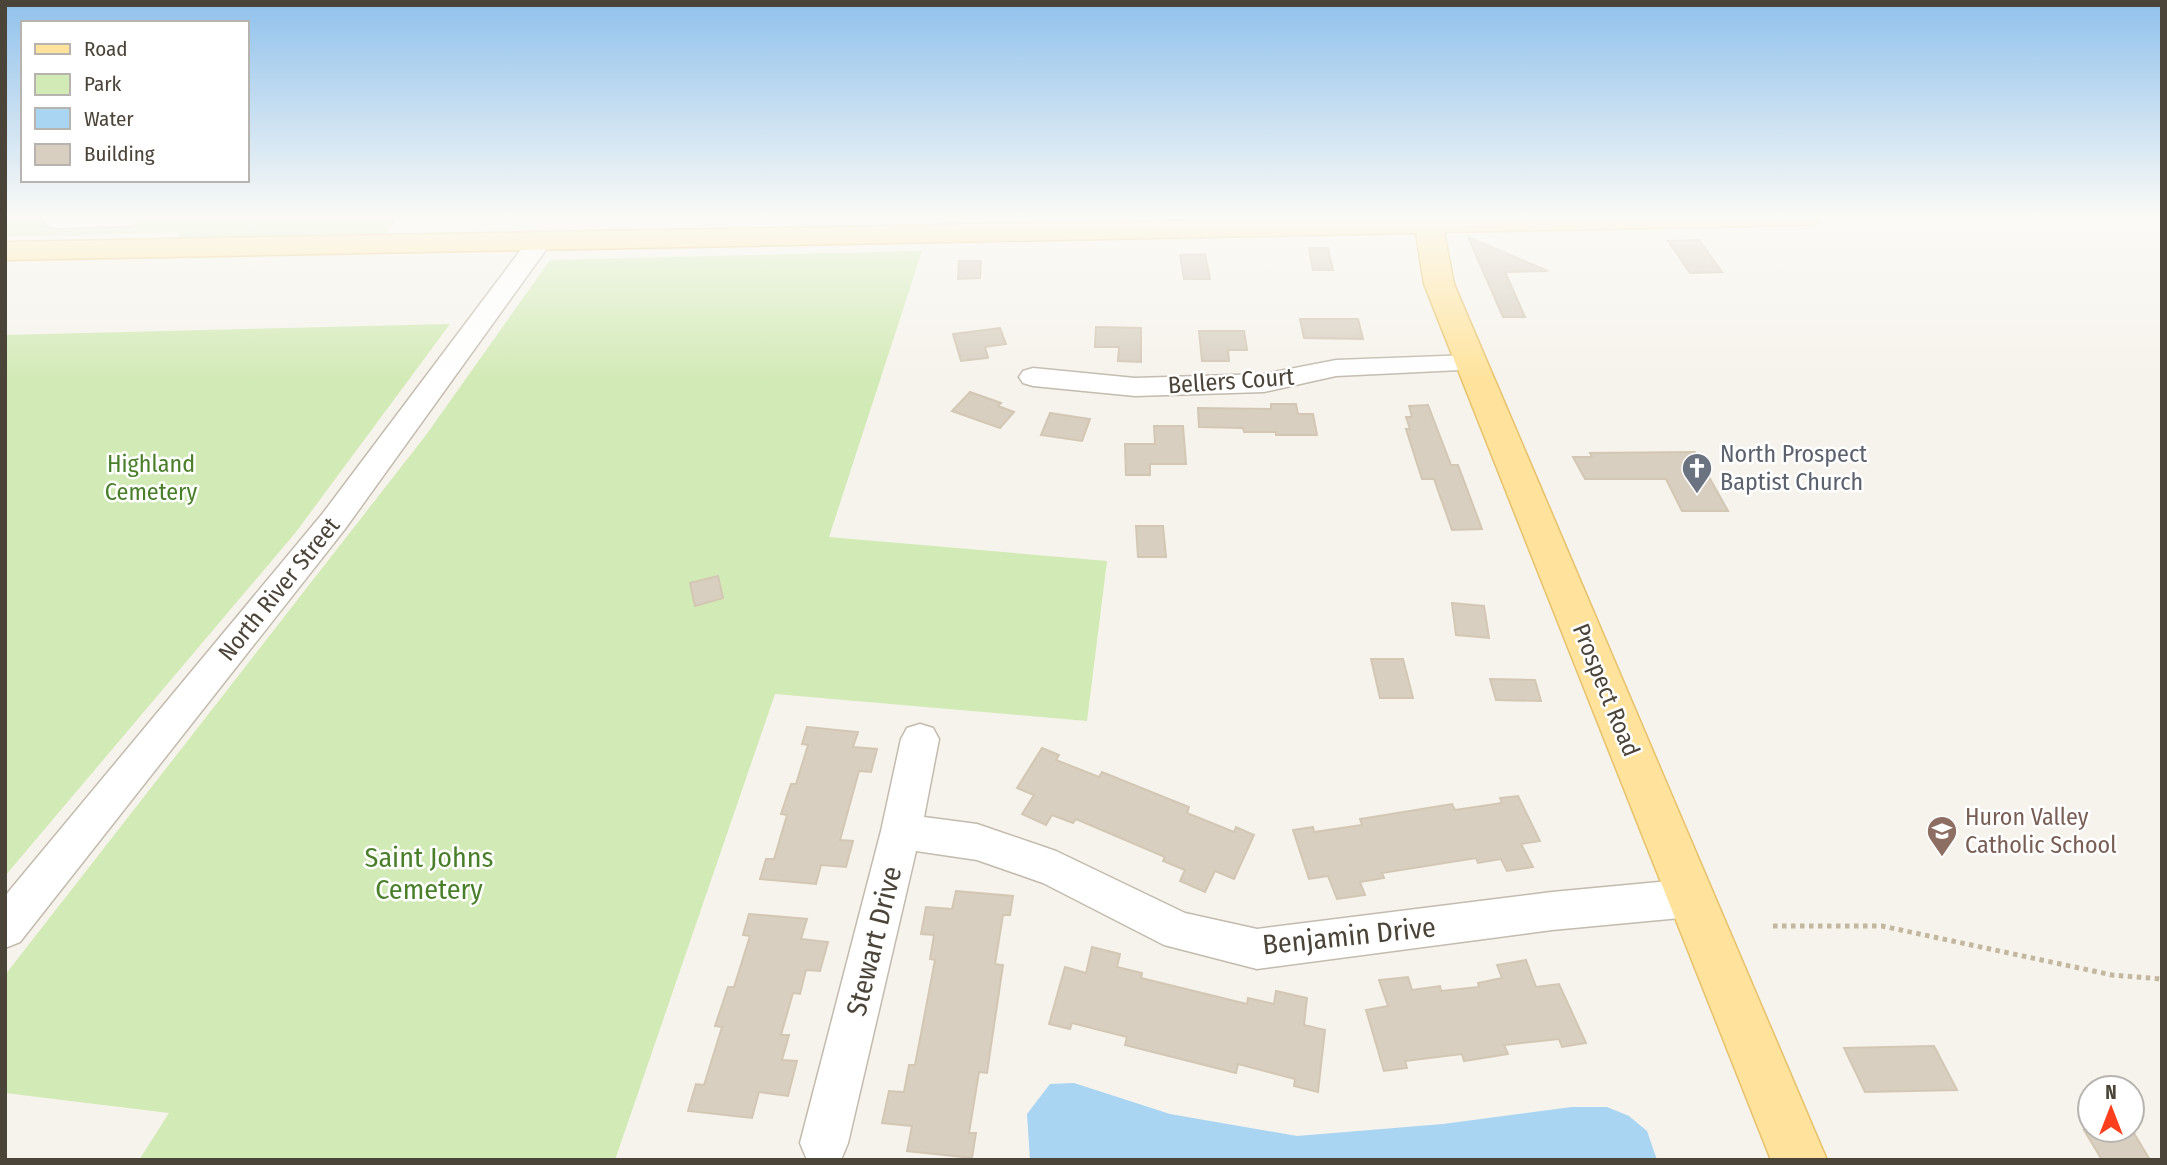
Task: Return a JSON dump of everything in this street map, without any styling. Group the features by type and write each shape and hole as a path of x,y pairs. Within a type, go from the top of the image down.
{"main road":[{"name":"Prospect Road","path":"1437,271 1439,284 1471,363 1799,1160"}],"street":[{"name":"North River Street","path":"5,928 334,521 518,271"},
{"name":"Bellers Court","path":"1033,377 1089,384 1148,387 1264,383 1336,368 1471,363"},
{"name":"Stewart Drive","path":"824,1143 901,831 919,739"},
{"name":"Benjamin Drive","path":"901,831 977,842 1056,869 1179,931 1256,949 1552,911 1691,898"}],"path":[{"path":"1773,926 1882,926 2112,975 2162,979"}],"green space":[{"name":"Saint Johns Cemetery","path":"542,271 915,271 829,537 1107,561 1087,721 775,694 615,1160 139,1160 169,1113 5,1093 5,975 426,435"},
{"name":"Highland Cemetery","path":"450,324 296,532 5,876 5,335"}],"water":[{"path":"1074,1083 1170,1114 1297,1136 1443,1124 1572,1107 1607,1107 1629,1116 1647,1131 1657,1160 1030,1160 1027,1114 1050,1084"}],"building":[{"path":"958,271 980,271 980,278 958,279"},
{"path":"1183,271 1208,271 1210,279 1184,279"},
{"path":"1483,271 1532,271 1505,272 1525,317 1503,317"},
{"path":"1689,271 1722,272 1690,273"},
{"path":"1300,319 1358,319 1363,339 1304,338"},
{"path":"1096,327 1141,328 1141,362 1118,361 1119,347 1095,347"},
{"path":"1000,328 1006,344 985,347 988,358 961,361 953,334"},
{"path":"1199,331 1244,331 1247,350 1228,350 1229,361 1202,361"},
{"path":"970,392 1001,403 998,406 1014,412 1000,428 952,411"},
{"path":"1271,404 1296,404 1298,414 1313,414 1317,435 1276,435 1276,432 1244,432 1243,428 1199,427 1198,408 1271,409"},
{"path":"1428,405 1451,465 1458,465 1482,529 1452,530 1434,479 1422,479 1406,429 1410,429 1406,417 1412,417 1409,406"},
{"path":"1050,413 1090,419 1082,441 1041,435"},
{"path":"1154,426 1183,426 1186,464 1150,464 1150,475 1126,475 1125,444 1155,444"},
{"name":"North Prospect Baptist Church","path":"1695,452 1728,511 1682,511 1666,479 1585,479 1573,457 1592,457 1590,453"},
{"path":"1136,526 1163,526 1166,557 1138,557"},
{"path":"718,576 723,598 695,606 690,583"},
{"path":"1452,603 1484,606 1489,638 1456,635"},
{"path":"1371,659 1403,659 1413,698 1380,698"},
{"path":"1490,679 1535,680 1541,701 1496,700"},
{"path":"807,727 858,732 853,747 877,749 871,772 859,771 840,840 853,841 846,867 821,865 816,884 760,879 766,859 774,859 787,815 781,814 791,784 796,784 808,745 802,744"},
{"path":"1042,748 1059,755 1056,760 1099,777 1102,772 1189,807 1187,813 1234,832 1236,827 1254,835 1234,879 1215,871 1205,892 1180,881 1185,870 1163,861 1165,857 1076,819 1073,823 1052,815 1046,825 1022,814 1034,795 1017,788"},
{"path":"1518,796 1540,841 1521,844 1533,867 1507,871 1501,859 1478,863 1476,858 1382,873 1384,878 1360,882 1365,895 1337,899 1328,876 1309,879 1293,830 1313,827 1314,832 1362,825 1360,819 1452,804 1455,810 1502,803 1500,798"},
{"path":"956,891 1013,896 1010,915 1003,915 995,964 1003,965 987,1073 979,1072 969,1133 976,1133 972,1158 907,1151 912,1126 882,1123 889,1091 904,1092 909,1065 915,1065 935,960 930,959 934,935 921,934 926,907 952,909"},
{"path":"749,914 807,919 801,939 828,942 820,971 806,970 800,994 793,993 781,1035 789,1035 782,1060 797,1061 788,1096 759,1092 752,1118 688,1111 696,1084 704,1085 722,1027 715,1026 728,987 734,987 750,936 743,935"},
{"path":"1092,947 1120,954 1117,967 1142,973 1141,978 1247,1004 1248,998 1274,1004 1276,991 1307,998 1304,1025 1325,1030 1318,1092 1294,1086 1295,1079 1238,1064 1236,1073 1125,1045 1127,1037 1072,1023 1070,1029 1049,1024 1065,967 1086,973"},
{"path":"1526,960 1536,987 1559,984 1586,1043 1562,1047 1559,1039 1504,1045 1508,1054 1464,1061 1462,1054 1405,1061 1407,1068 1384,1071 1366,1010 1388,1006 1379,980 1408,977 1412,990 1440,986 1441,991 1479,987 1478,983 1502,978 1497,965"},
{"path":"1934,1046 1957,1090 1865,1092 1844,1048"},
{"path":"2092,1144 2140,1144 2150,1160 2102,1160"}],"place":[{"name":"North Prospect Baptist Church","path":"1697,495"},
{"name":"Huron Valley Catholic School","path":"1942,858"}]}
